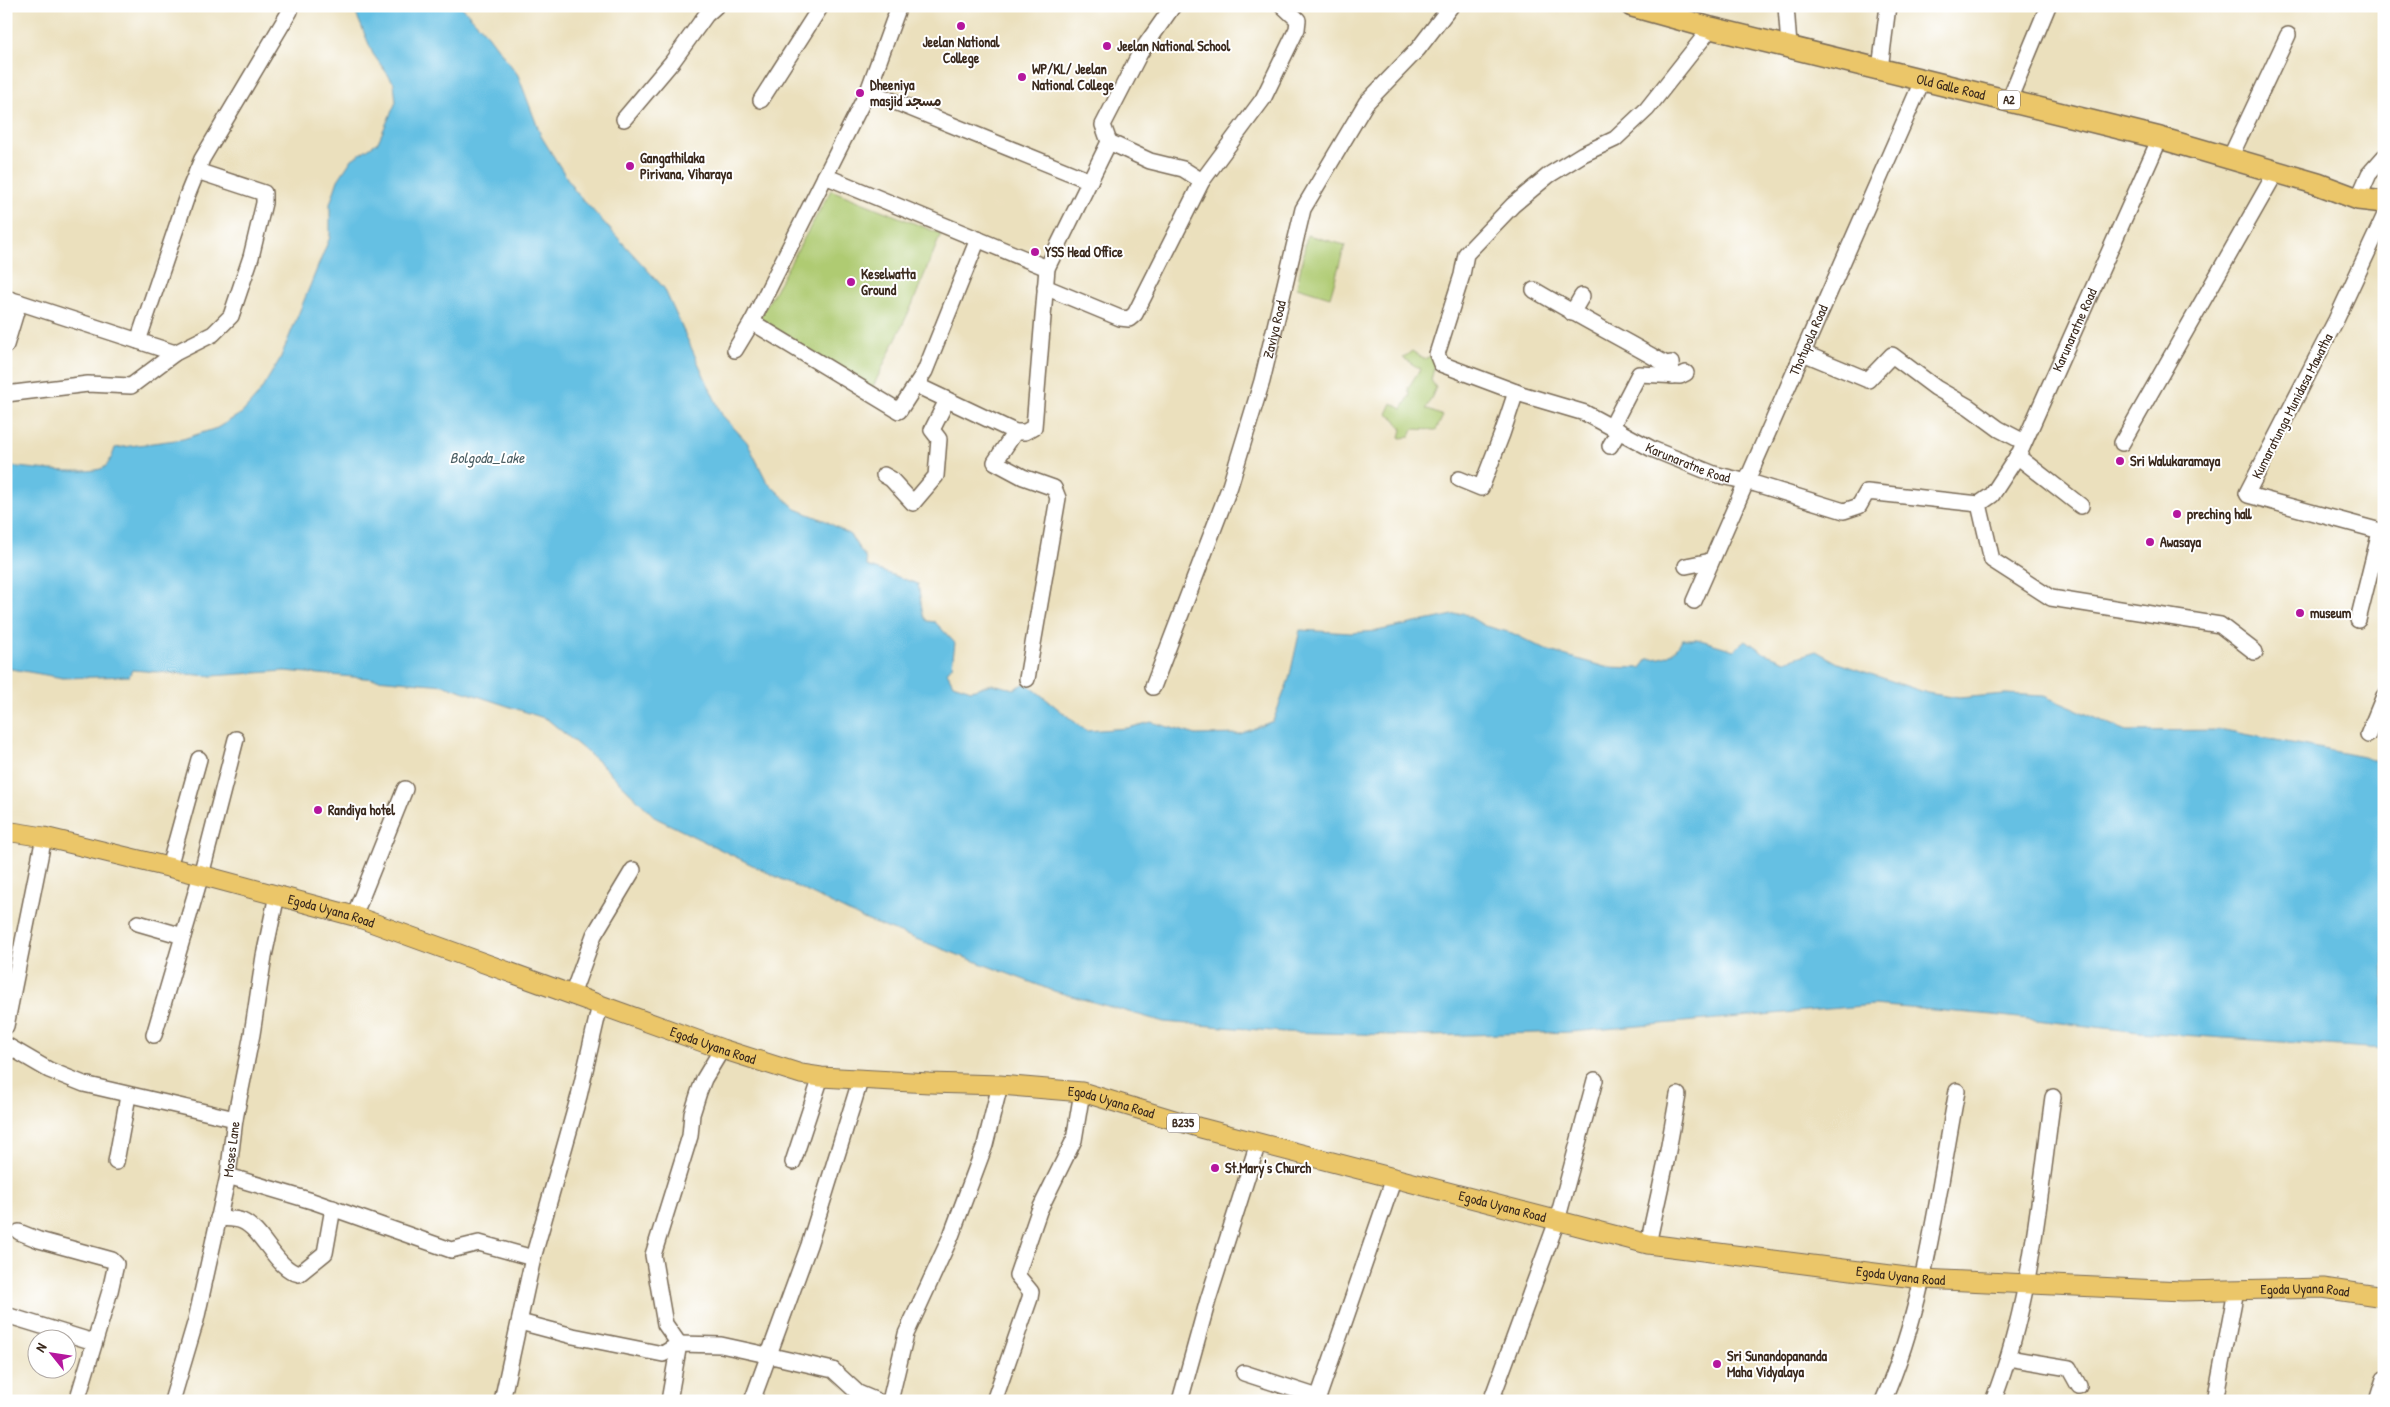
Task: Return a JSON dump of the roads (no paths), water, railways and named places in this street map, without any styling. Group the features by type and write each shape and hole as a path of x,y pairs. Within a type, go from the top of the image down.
{"highway":[{"name":"Old Galle Road","path":"1632,6 1686,14 1711,28 2160,138 2229,160 2318,184 2358,199 2384,202"}],"main road":[{"name":"Egoda Uyana Road","path":"6,831 170,867 354,916 600,1005 801,1074 821,1077 929,1083 1000,1085 1082,1092 1258,1143 1648,1244 1922,1279 2025,1283 2108,1289 2236,1290 2323,1288 2384,1297"}],"street":[{"path":"624,119 672,62 706,15 716,6"},
{"path":"761,100 821,6"},
{"path":"735,350 752,322 868,91 899,6"},
{"path":"916,385 1015,432 1025,432 1034,427 1046,268 1109,142 1103,125 1140,53 1173,6"},
{"path":"1045,287 1129,319 1135,314 1202,181 1263,99 1297,29 1298,20 1283,6"},
{"name":"Zaviya Road","path":"1153,687 1233,476 1262,381 1303,209 1366,103 1418,49 1451,6"},
{"path":"1786,6 1789,46"},
{"path":"1880,69 1888,6"},
{"path":"2009,100 2048,6"},
{"path":"138,341 187,196 198,171 290,11"},
{"name":"Karunaratne Road","path":"1711,28 1647,109 1614,139 1583,154 1549,175 1513,205 1466,254 1462,275 1437,354 1441,364 1516,392 1585,413 1670,456 1714,474 1844,511 1859,506 1867,492 1979,504 1992,495 2021,449 2160,138"},
{"path":"2229,160 2288,35"},
{"name":"Thotupola Road","path":"1694,601 1923,79"},
{"path":"868,91 1090,181"},
{"path":"1109,142 1150,161 1182,169 1202,181"},
{"path":"2358,199 2369,174 2384,157"},
{"path":"6,394 88,384 131,386 175,354 213,334 231,316 251,257 264,203 264,193 198,171"},
{"path":"2122,443 2276,172"},
{"path":"825,176 1046,268"},
{"name":"Kumaratunga Munidasa Mawatha","path":"2382,532 2248,495 2247,493 2336,320 2384,216"},
{"path":"752,322 899,411 925,371 978,239"},
{"path":"1534,290 1666,364 1677,366 1639,374 1615,428 1610,446"},
{"path":"1572,313 1582,296"},
{"path":"6,345 12,300 175,354"},
{"path":"1803,353 1868,380 1892,355 1936,388 1969,407 1998,429 2081,506"},
{"path":"1459,480 1481,488 1516,392"},
{"path":"884,475 891,479 912,503 936,476 939,439 932,430 947,400"},
{"path":"1015,432 996,462 1023,477 1054,488 1058,498 1027,679"},
{"path":"1979,504 1992,560 2052,598 2220,625 2255,652"},
{"path":"2358,620 2382,532"},
{"path":"1686,566 1711,561"},
{"path":"2368,735 2384,696"},
{"path":"154,1035 201,875 236,739"},
{"path":"170,867 199,759"},
{"path":"354,916 405,789"},
{"path":"6,1026 44,838"},
{"path":"572,995 594,935 633,870"},
{"name":"Moses Lane","path":"172,1401 196,1320 228,1176 235,1120 252,1034 264,956 278,895"},
{"path":"138,923 183,936"},
{"path":"502,1401 533,1258 579,1096 600,1005"},
{"path":"6,1045 66,1078 128,1096 235,1120"},
{"path":"669,1401 679,1344 665,1324 652,1255 690,1136 692,1114 699,1092 704,1079 722,1048"},
{"path":"793,1162 821,1077"},
{"path":"752,1401 767,1355 809,1245 861,1078"},
{"path":"1491,1401 1558,1221 1595,1080"},
{"path":"890,1401 906,1334 952,1236 986,1145 1000,1085"},
{"path":"1883,1401 1897,1363 1922,1279 1957,1091"},
{"path":"994,1401 1030,1298 1031,1292 1017,1275 1038,1211 1074,1140 1082,1092"},
{"path":"1648,1244 1678,1095"},
{"path":"116,1162 128,1096"},
{"path":"1993,1401 2019,1319 2034,1239 2053,1097"},
{"path":"1180,1401 1208,1300 1258,1143"},
{"path":"228,1176 333,1208 451,1250 479,1243 533,1258"},
{"path":"1244,1373 1317,1399 1394,1178"},
{"path":"218,1218 242,1221 273,1252 283,1266 291,1272 299,1274 325,1253 333,1208"},
{"path":"19,1232 39,1240 112,1260 116,1264 110,1291 77,1401"},
{"path":"2215,1401 2236,1290"},
{"path":"6,1316 94,1342"},
{"path":"520,1322 573,1336 663,1354 679,1344 721,1345 767,1355 833,1370 858,1393 877,1401"},
{"path":"2008,1358 2069,1368 2079,1386"},
{"path":"2377,1401 2384,1379"}],"water":[{"name":"Bolgoda_Lake","path":"349,6 461,6 488,35 518,75 541,136 575,191 664,288 722,415 747,442 767,482 796,509 826,521 850,535 865,557 867,566 918,584 923,615 927,621 935,622 955,643 952,666 947,672 953,684 971,690 992,684 1014,689 1026,683 1086,731 1128,728 1151,722 1196,735 1240,734 1273,721 1289,679 1300,630 1351,633 1377,631 1463,613 1485,626 1512,633 1546,650 1605,667 1641,668 1648,659 1668,655 1676,649 1682,639 1697,639 1734,650 1746,640 1764,653 1785,661 1816,651 1838,663 1927,693 1959,698 2005,694 2044,696 2126,731 2224,730 2384,761 2384,1049 2139,1032 1993,1015 1873,1005 1572,1032 1430,1036 1284,1032 1164,1022 1054,991 863,919 656,818 600,763 547,719 444,685 285,671 211,676 132,670 129,676 63,678 6,668 6,466 89,471 106,466 115,448 183,439 217,428 242,413 258,395 280,359 330,237 330,204 338,180 352,159 378,142 396,102 394,83 373,54 355,11"}],"place":[{"name":"Jeelan National College","path":"961,26"},
{"name":"Jeelan National School","path":"1107,46"},
{"name":"WP/KL/ Jeelan National College","path":"1022,77"},
{"name":"Dheeniya masjid مسجد","path":"860,93"},
{"name":"Gangathilaka Pirivana, Viharaya","path":"630,166"},
{"name":"YSS Head Office","path":"1035,252"},
{"name":"Keselwatta Ground","path":"851,282"},
{"name":"Sri Walukaramaya","path":"2120,461"},
{"name":"preching hall","path":"2177,514"},
{"name":"Awasaya","path":"2150,542"},
{"name":"museum","path":"2300,613"},
{"name":"Randiya hotel","path":"318,810"},
{"name":"St.Mary's Church","path":"1215,1168"},
{"name":"Sri Sunandopananda Maha Vidyalaya","path":"1717,1364"}]}
